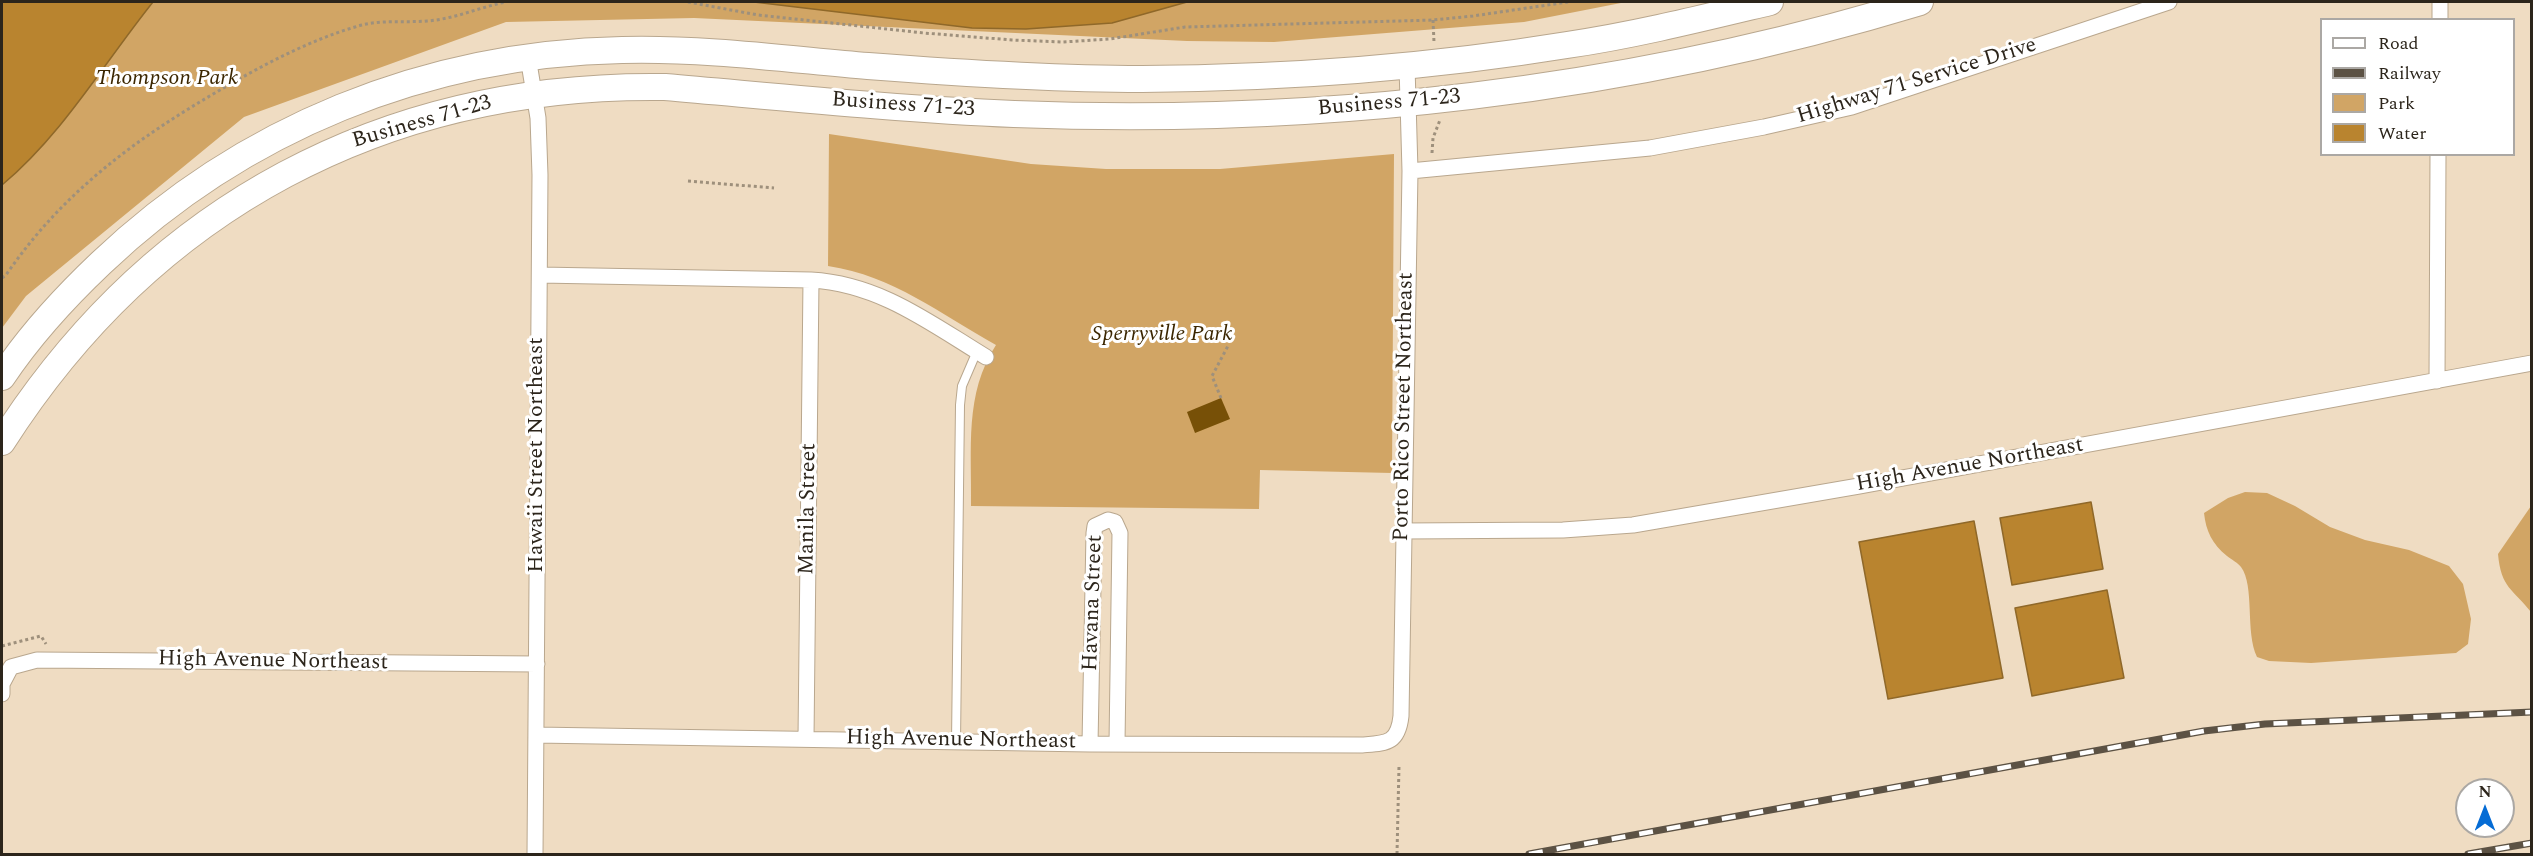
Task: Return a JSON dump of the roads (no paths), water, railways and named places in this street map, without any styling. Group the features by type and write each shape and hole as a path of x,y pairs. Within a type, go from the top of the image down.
{"highway":[{"name":"Business 71-23","path":"2,377 21,348 76,287 133,233 180,196 240,155 316,116 395,87 462,68 528,57 603,51 705,50 871,66 1017,75 1137,79 1246,77 1407,66 1578,44 1770,2"},
{"name":"Business 71-23","path":"2,442 25,405 72,345 133,282 197,229 267,183 339,147 416,120 476,103 582,89 665,87 1014,114 1140,116 1240,114 1408,104 1531,89 1710,57 1853,22 1920,2"}],"street":[{"name":"Highway 71 Service Drive","path":"1410,171 1650,148 1764,127 1852,106 2169,2"},
{"path":"2440,2 2440,18"},
{"name":"Hawaii Street Northeast","path":"528,57 535,95 540,156 535,855"},
{"name":"Porto Rico Street Northeast","path":"1386,743 1399,730 1401,716 1410,171 1407,66"},
{"path":"2437,381 2438,156"},
{"path":"540,275 811,280 844,284 902,305 982,354"},
{"name":"Manila Street","path":"806,738 811,280"},
{"name":"High Avenue Northeast","path":"1404,531 1563,530 1633,525 2532,363"},
{"name":"Havana Street","path":"1090,744 1094,533 1095,526 1108,520 1115,522 1120,534 1117,743"},
{"name":"High Avenue Northeast","path":"2,694 2,684 11,667 37,660 537,664"},
{"name":"High Avenue Northeast","path":"536,735 1090,744 1350,745 1386,743"}],"lane":[{"path":"956,742 960,405 962,386 982,354"}],"water":[{"path":"2,2 153,2 64,121 24,165 2,185"},
{"path":"754,2 1187,2 1112,23 1026,29 972,28"},
{"path":"2091,502 2103,569 2012,585 2000,518"},
{"path":"1974,521 2003,678 1888,699 1859,542"},
{"path":"2107,590 2124,678 2032,696 2015,608"}],"railway":[{"path":"1529,854 2204,731 2265,724 2532,712"},
{"path":"2468,854 2532,843"}],"park label":[{"name":"Thompson Park","path":"167,80"},
{"name":"Sperryville Park","path":"1162,336"}]}
